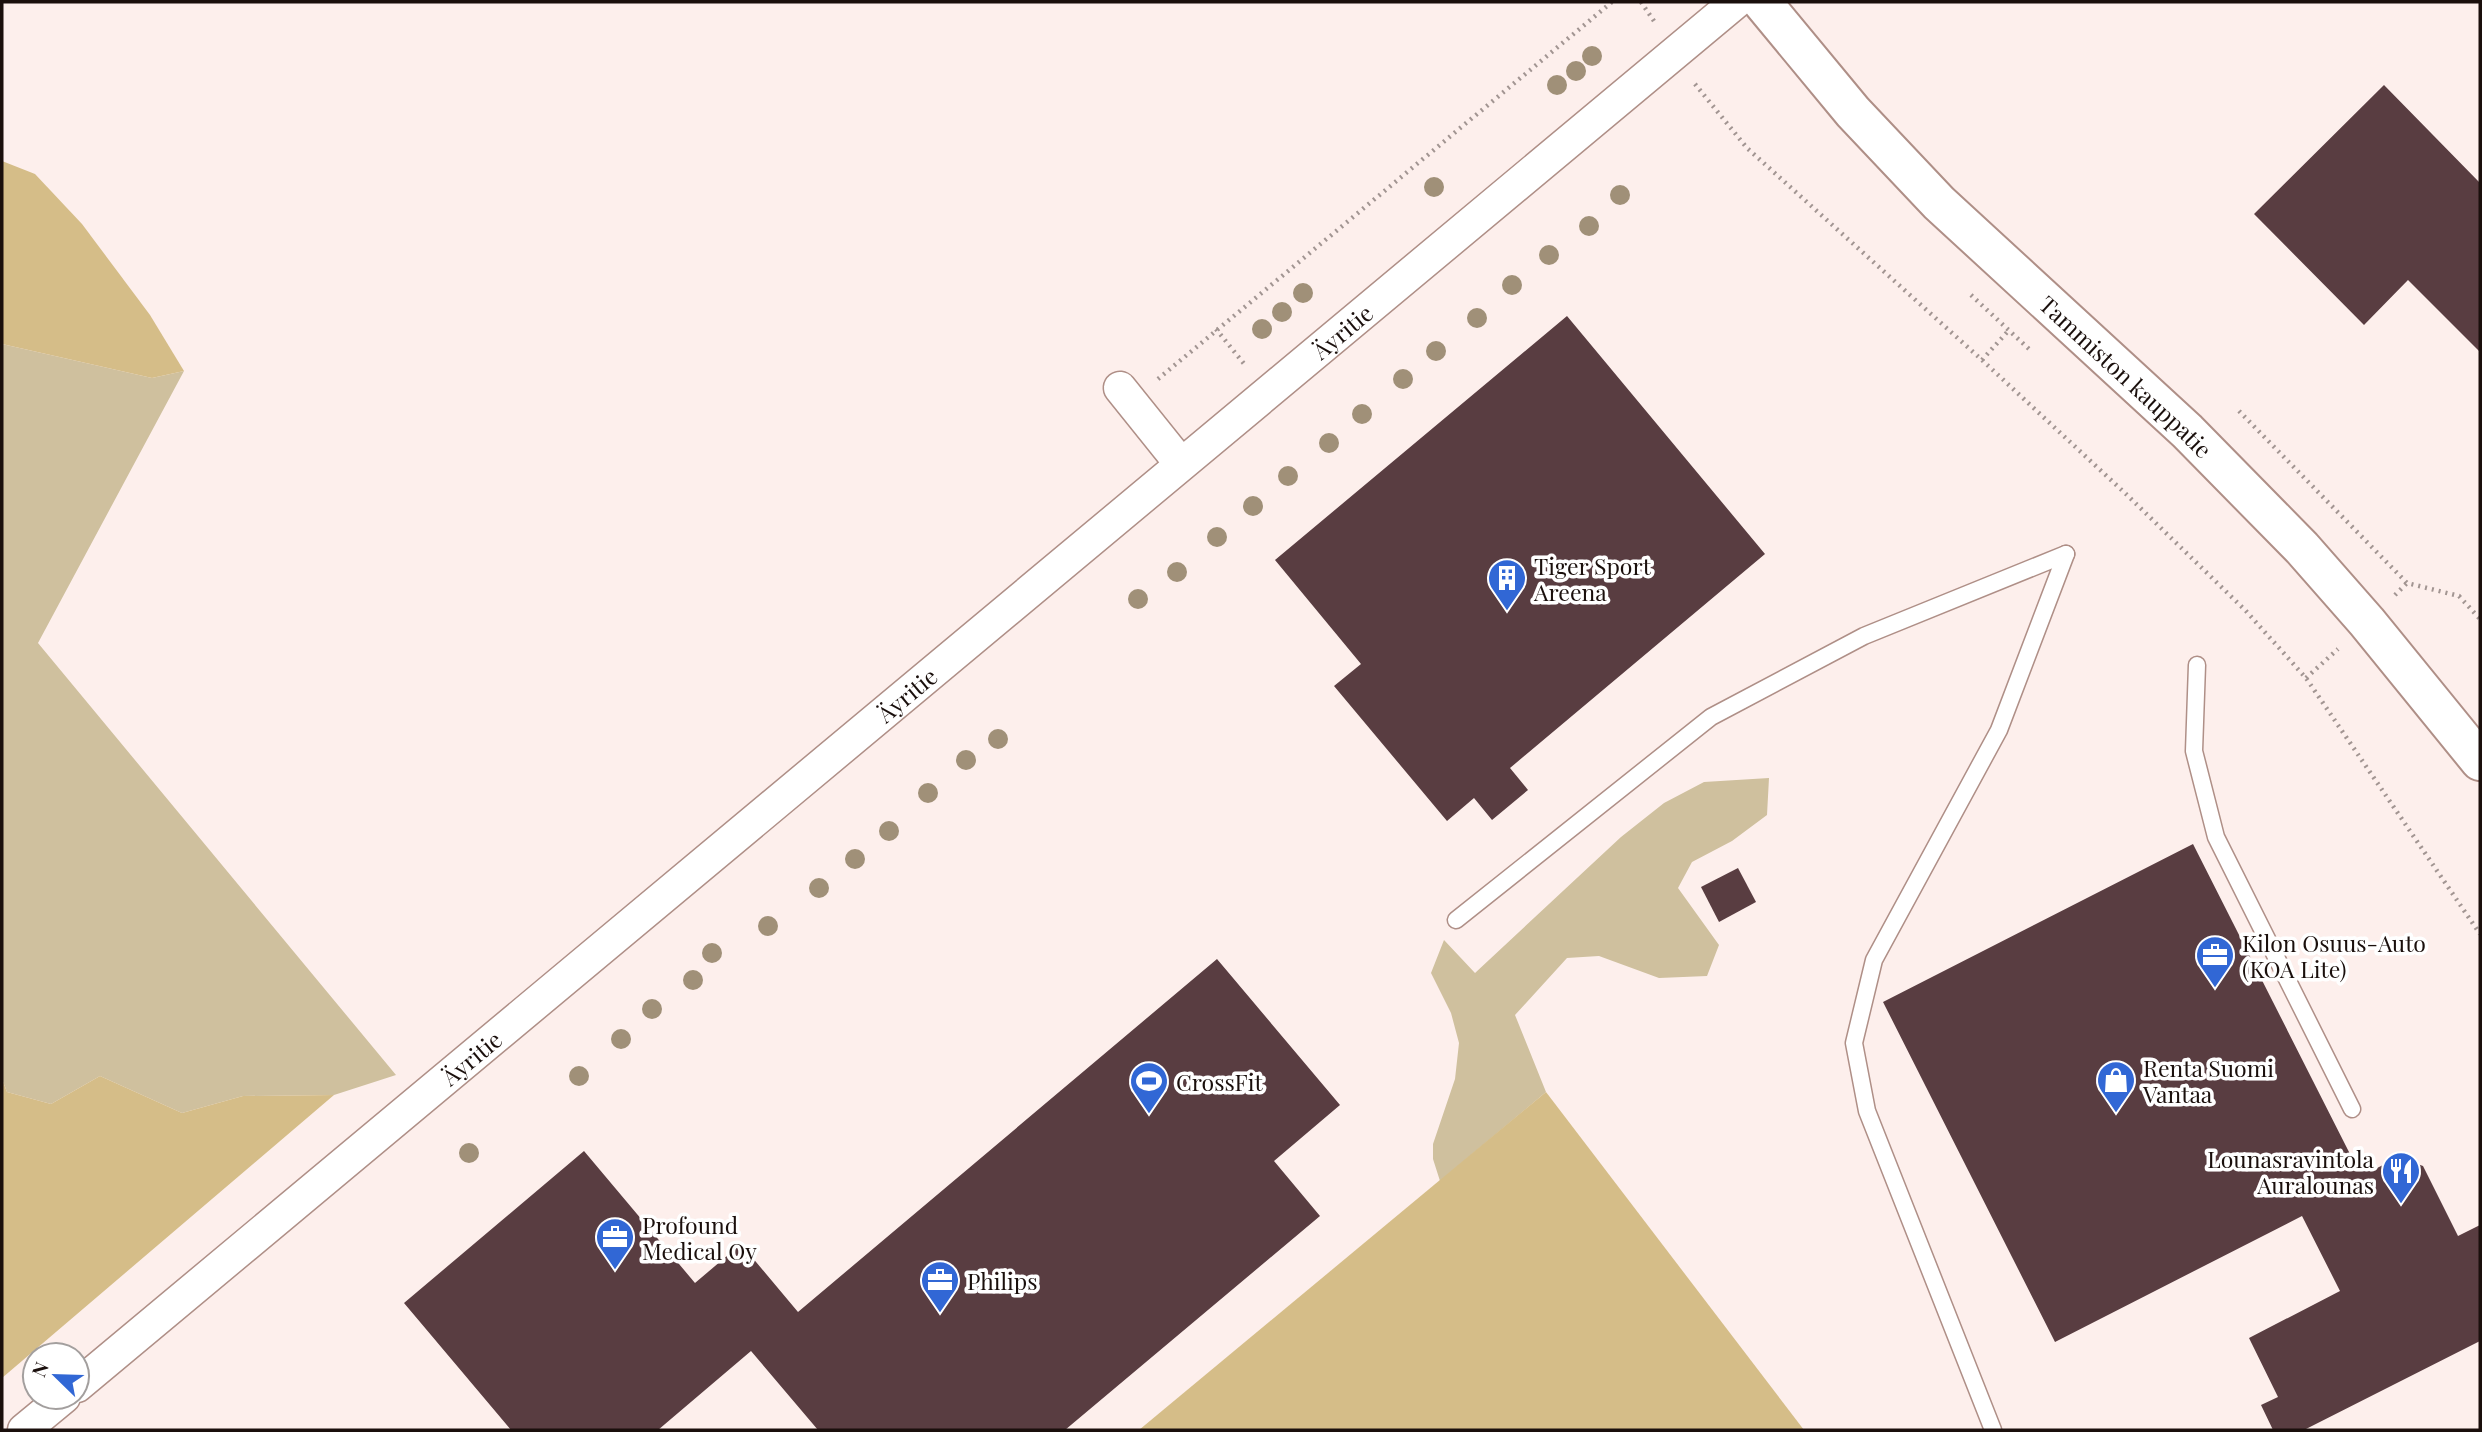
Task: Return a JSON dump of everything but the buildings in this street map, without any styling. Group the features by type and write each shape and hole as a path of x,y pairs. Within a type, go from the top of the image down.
{"main road":[{"name":"Tammiston kauppatie","path":"1762,2 1853,112 1939,203 2187,431 2302,548 2367,622 2480,761"}],"street":[{"name":"Äyritie","path":"91,1374 1736,2"},
{"path":"1126,394 1181,464"},
{"path":"24,1430 47,1411"}],"lane":[{"path":"1456,920 1711,717 1864,636 2066,554 1999,730 1874,960 1854,1042 1867,1111 1993,1430"},
{"path":"2197,665 2194,751 2216,837 2352,1109"}],"path":[{"path":"1126,394 1612,2"},
{"path":"1641,2 1695,85 1747,148 1982,360 2245,610 2306,678 2480,934"},
{"path":"1971,295 2029,349"},
{"path":"1982,360 2009,330"},
{"path":"2239,411 2407,583 2459,596 2480,619"}],"shaded area":[{"path":"2,161 35,174 82,224 150,315 184,371 152,378 2,344"},
{"path":"2,344 152,378 184,371 38,643 396,1075 334,1095 243,1096 182,1113 100,1076 51,1104 7,1092 2,1079"},
{"path":"1769,778 1767,815 1732,841 1692,862 1678,888 1719,945 1707,976 1659,978 1599,956 1567,958 1515,1015 1546,1092 1440,1181 1433,1159 1433,1144 1455,1079 1459,1043 1451,1013 1431,973 1444,940 1475,973 1621,837 1664,803 1704,782"},
{"path":"100,1076 182,1113 243,1096 334,1095 45,1341 21,1341 21,1362 2,1378 2,1079 7,1092 51,1104"},
{"path":"1546,1092 1804,1430 1139,1430"}],"place":[{"name":"Tiger Sport Areena","path":"1507,612"},
{"name":"Kilon Osuus-Auto (KOA Lite)","path":"2215,989"},
{"name":"Renta Suomi Vantaa","path":"2116,1114"},
{"name":"CrossFit","path":"1149,1115"},
{"name":"Lounasravintola Auralounas","path":"2401,1205"},
{"name":"Profound Medical Oy","path":"615,1271"},
{"name":"Philips","path":"940,1314"}]}
